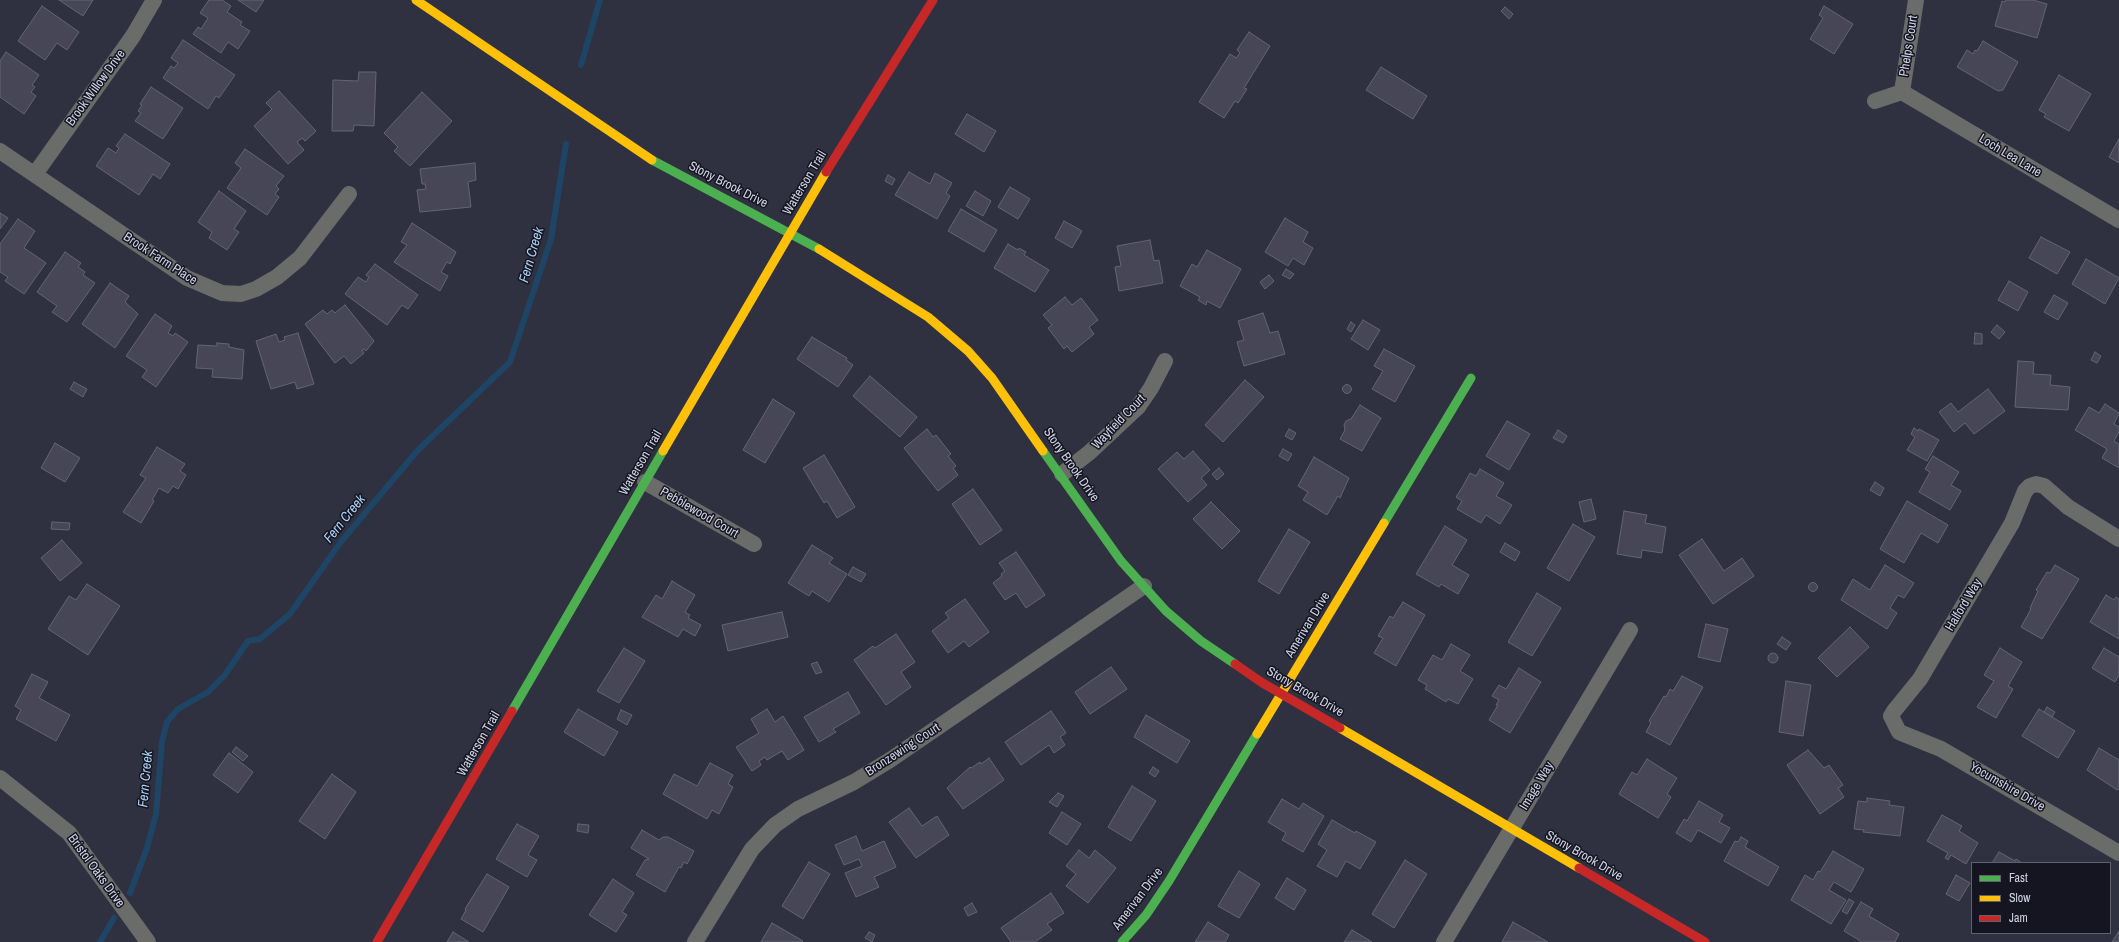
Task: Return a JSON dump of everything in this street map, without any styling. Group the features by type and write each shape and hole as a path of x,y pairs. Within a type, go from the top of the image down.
{"street":[{"name":"Brook Willow Drive","path":"34,174 134,36 154,0"},
{"name":"Stony Brook Drive","path":"416,0 650,160 790,233 928,317 968,351 992,378 1062,474 1121,560 1166,611 1201,640 1261,682 1705,942"},
{"name":"Watterson Trail","path":"377,942 790,233 869,101 933,0"},
{"name":"Phelps Court","path":"1902,92 1916,0"},
{"path":"1875,101 1902,92"},
{"name":"Loch Lea Lane","path":"1902,92 2119,220"},
{"name":"Brook Farm Place","path":"0,151 187,278 222,293 241,294 256,289 278,277 300,258 349,194"},
{"name":"Wayfield Court","path":"1062,474 1090,452 1138,407 1151,388 1165,360"},
{"name":"Amerivan Drive","path":"1122,942 1146,915 1169,881 1472,378"},
{"name":"Pebblewood Court","path":"645,482 754,544"},
{"name":"Halford Way","path":"1895,724 1891,716 1894,710 1920,679 2012,523 2025,491 2036,484 2044,486 2068,508 2119,539"},
{"name":"Bronzewing Court","path":"695,942 752,849 775,825 798,809 854,782 890,760 1144,586"},
{"name":"Image Way","path":"1444,942 1630,630"},
{"name":"Yocumshire Drive","path":"1895,724 1899,732 1941,749 2119,853"},
{"name":"Bristol Oaks Drive","path":"0,778 69,833 148,942"}],"building":[{"path":"59,0 93,0 83,16"},
{"path":"209,0 222,0 231,6 227,12 242,22 240,25 250,31 238,49 228,42 221,53 193,34 198,27 201,29 208,18 200,13"},
{"path":"238,0 264,0 256,12"},
{"path":"2006,0 2033,0 2047,4 2037,38 1995,26 2002,1 2005,2"},
{"path":"42,6 79,32 67,50 57,43 45,60 18,41"},
{"path":"1824,6 1853,24 1834,54 1810,39 1823,18 1819,15"},
{"path":"1505,7 1513,14 1509,19 1501,11"},
{"path":"1249,32 1270,46 1244,88 1247,89 1238,103 1235,101 1224,118 1199,102 1230,54 1236,58 1240,53 1237,50"},
{"path":"183,40 235,75 219,98 216,96 208,109 163,78 171,66 174,68 178,63 171,58"},
{"path":"1983,41 2018,62 2003,90 1998,91 1957,67 1967,50 1973,54 1975,50 1977,51"},
{"path":"6,52 39,75 32,85 35,87 31,92 36,96 24,114 0,97 0,61"},
{"path":"1381,67 1427,96 1413,119 1366,90"},
{"path":"359,72 376,72 374,126 354,125 353,131 332,131 333,80 358,81"},
{"path":"2059,75 2091,94 2069,131 2044,117 2046,114 2039,110"},
{"path":"151,87 183,108 163,139 135,121 141,113 138,111 142,105 140,104"},
{"path":"279,91 316,131 305,141 302,138 297,142 304,150 288,164 254,126 272,109 266,103"},
{"path":"422,92 452,121 410,166 394,151 398,147 384,133"},
{"path":"967,114 996,131 984,152 955,134"},
{"path":"125,134 170,164 160,179 153,174 139,195 96,166 108,148 116,153 119,148 116,146"},
{"path":"2119,139 2119,163 2109,157"},
{"path":"245,149 284,176 276,186 279,189 275,194 279,197 267,215 227,188 241,168 235,163"},
{"path":"475,163 476,180 468,182 471,207 420,212 417,190 426,189 425,184 422,184 420,169"},
{"path":"909,172 930,184 935,173 952,183 946,193 950,196 937,219 895,195"},
{"path":"888,175 895,179 892,185 885,181"},
{"path":"1010,187 1030,199 1018,219 998,207"},
{"path":"219,191 246,211 234,229 239,232 227,250 209,238 212,232 198,222"},
{"path":"975,191 991,201 983,216 966,206"},
{"path":"961,209 997,230 984,252 948,231"},
{"path":"0,213 8,218 0,229"},
{"path":"1285,218 1308,232 1303,242 1313,248 1304,265 1293,258 1288,266 1265,252"},
{"path":"18,219 35,231 24,248 46,263 24,294 5,281 8,277 0,272 0,244"},
{"path":"1064,221 1082,231 1072,248 1055,238"},
{"path":"412,223 456,252 450,264 447,262 441,272 448,276 440,291 394,262 407,245 401,242"},
{"path":"2041,237 2070,252 2057,274 2029,258"},
{"path":"1150,240 1154,261 1159,260 1163,283 1119,291 1115,267 1121,266 1117,246"},
{"path":"1008,244 1018,250 1019,248 1026,252 1024,255 1049,270 1035,292 994,268"},
{"path":"1207,250 1241,269 1220,308 1207,301 1206,305 1198,300 1200,297 1180,286 1192,264 1197,267"},
{"path":"65,252 81,263 78,267 85,272 83,275 95,283 67,322 52,312 57,306 37,292"},
{"path":"2086,259 2119,278 2105,304 2072,284"},
{"path":"375,264 418,295 408,309 402,305 387,325 345,294 358,277 366,282 369,277 366,275"},
{"path":"1286,269 1294,274 1290,279 1282,275"},
{"path":"1269,275 1274,281 1265,289 1260,282"},
{"path":"2009,281 2028,292 2018,311 1998,300"},
{"path":"110,283 129,296 125,302 138,314 115,348 82,324"},
{"path":"2054,295 2068,303 2058,320 2044,312"},
{"path":"1065,297 1072,305 1081,298 1098,320 1089,327 1094,334 1072,352 1067,346 1064,349 1048,328 1052,325 1043,315"},
{"path":"345,305 374,341 366,351 364,349 362,350 364,353 351,364 344,356 335,363 305,324 323,310 327,314 332,310 335,313"},
{"path":"1263,313 1270,333 1278,331 1285,354 1244,366 1237,342 1244,340 1238,321"},
{"path":"155,314 172,326 168,333 173,336 175,333 188,342 156,387 142,377 147,370 126,356"},
{"path":"1363,320 1380,330 1368,350 1351,339"},
{"path":"1351,322 1355,325 1351,332 1347,329"},
{"path":"1997,325 2005,332 1999,339 1991,332"},
{"path":"298,333 314,384 297,389 295,382 271,389 256,341 276,334 279,342 285,340 284,337"},
{"path":"1975,333 1982,334 1982,344 1974,344"},
{"path":"812,337 847,358 846,360 853,365 838,387 797,359"},
{"path":"217,343 229,344 229,347 244,350 242,379 212,377 213,369 196,368 198,345 217,346"},
{"path":"1384,349 1415,366 1395,402 1372,389 1383,371 1374,366"},
{"path":"2095,352 2101,356 2097,363 2091,360"},
{"path":"2018,361 2034,362 2033,374 2051,375 2050,385 2070,387 2068,410 2015,407"},
{"path":"870,376 917,417 900,437 853,396"},
{"path":"1245,380 1264,397 1223,442 1205,425"},
{"path":"74,382 87,389 83,397 70,389"},
{"path":"1345,385 1349,385 1351,389 1349,393 1345,393 1343,391 1343,387"},
{"path":"1988,389 2005,411 1974,434 1965,423 1954,432 1939,412 1951,403 1958,412"},
{"path":"773,399 795,413 765,463 743,450"},
{"path":"2105,404 2119,413 2114,424 2119,427 2119,432 2114,441 2119,444 2119,468 2102,458 2107,449 2075,430 2089,407 2099,413"},
{"path":"1360,405 1381,418 1362,451 1340,439 1345,430 1344,425 1346,421 1351,419"},
{"path":"1507,421 1530,434 1509,470 1486,456"},
{"path":"1914,428 1918,431 1919,429 1939,440 1927,461 1907,450 1915,437 1911,434"},
{"path":"927,429 933,437 936,435 951,454 948,456 956,466 953,468 958,475 938,491 904,448"},
{"path":"1289,429 1296,433 1292,440 1285,436"},
{"path":"1558,430 1567,436 1563,443 1553,438"},
{"path":"55,443 80,458 65,482 41,468"},
{"path":"157,447 185,464 180,471 186,475 178,489 173,486 168,493 159,488 152,500 154,501 141,523 123,512 146,478 140,475"},
{"path":"1283,449 1292,454 1288,461 1279,456"},
{"path":"1193,451 1210,470 1201,478 1207,485 1188,502 1158,469 1177,452 1184,459"},
{"path":"824,455 855,507 837,518 827,501 824,503 803,468"},
{"path":"1933,456 1959,472 1951,485 1961,491 1950,510 1919,492 1930,472 1925,469"},
{"path":"1314,457 1349,478 1340,498 1338,496 1327,515 1303,500 1308,492 1298,486"},
{"path":"1219,468 1224,474 1217,480 1212,474"},
{"path":"1480,469 1504,483 1496,496 1512,505 1500,524 1486,515 1481,523 1457,509 1462,501 1456,497 1470,473 1476,476"},
{"path":"1875,482 1884,488 1880,496 1870,490"},
{"path":"973,489 1002,530 980,545 952,504"},
{"path":"1591,499 1596,519 1584,522 1579,502"},
{"path":"1907,501 1948,525 1938,543 1921,533 1904,563 1880,549"},
{"path":"1211,502 1240,531 1222,549 1193,519"},
{"path":"1624,511 1647,515 1645,523 1666,527 1662,553 1642,550 1641,558 1617,554"},
{"path":"52,522 70,523 69,530 51,529"},
{"path":"1573,524 1595,537 1569,581 1547,568"},
{"path":"1445,526 1467,540 1452,565 1469,575 1458,594 1441,584 1439,587 1416,574"},
{"path":"1289,529 1310,542 1279,594 1258,581"},
{"path":"1702,539 1724,571 1742,558 1754,576 1713,604 1679,555"},
{"path":"62,540 82,563 60,581 41,558"},
{"path":"1505,543 1520,552 1515,561 1500,552"},
{"path":"812,545 833,558 829,563 847,574 829,602 812,591 809,596 788,583"},
{"path":"1016,552 1045,595 1026,608 1016,593 1005,600 993,583 1002,576 1001,574 1005,571 999,563"},
{"path":"1885,565 1914,583 1904,598 1898,595 1890,608 1897,613 1887,629 1841,600 1853,579 1870,590"},
{"path":"2055,565 2079,579 2042,639 2021,627 2031,609 2030,608 2038,591 2036,590 2047,572 2050,573"},
{"path":"853,567 866,574 861,582 848,575"},
{"path":"672,581 695,595 685,612 690,615 688,618 701,625 695,636 683,629 678,637 642,617 656,595 662,599"},
{"path":"1813,582 1818,587 1813,592 1808,587"},
{"path":"87,584 120,606 88,655 48,629 69,596 76,600"},
{"path":"1537,593 1561,608 1532,656 1508,642"},
{"path":"2106,595 2114,600 2116,597 2119,599 2119,639 2090,622"},
{"path":"965,599 989,632 969,647 964,641 948,653 932,631 949,618 945,613"},
{"path":"1403,602 1425,615 1396,666 1374,653 1383,638 1378,636 1390,616 1393,618"},
{"path":"782,612 788,637 728,651 722,625"},
{"path":"1706,624 1728,629 1720,662 1698,657"},
{"path":"1850,627 1869,647 1837,677 1818,658"},
{"path":"896,634 915,662 901,672 911,687 886,705 854,660 873,646 875,648"},
{"path":"1782,637 1791,643 1786,650 1777,644"},
{"path":"1451,644 1470,655 1460,671 1473,679 1458,704 1448,699 1446,702 1425,689 1427,685 1418,680 1433,655 1442,660"},
{"path":"624,648 645,661 619,703 597,691"},
{"path":"2000,648 2022,662 2008,686 2013,689 1996,718 1977,707 1994,681 1984,675"},
{"path":"2104,648 2119,657 2119,675 2115,682 2092,668"},
{"path":"1771,653 1775,653 1777,654 1777,662 1771,663 1768,660 1768,656"},
{"path":"817,662 822,672 816,674 811,664"},
{"path":"1111,667 1127,689 1090,714 1075,692"},
{"path":"1519,668 1541,682 1510,733 1489,720 1498,705 1496,705 1499,700 1492,696 1499,685 1506,689"},
{"path":"32,674 48,682 39,698 70,715 56,741 16,719 21,710 15,706"},
{"path":"1682,676 1703,687 1670,745 1646,732 1651,723 1649,721 1664,696 1666,697 1670,689 1673,691"},
{"path":"1786,681 1811,685 1803,736 1779,732"},
{"path":"848,692 860,713 833,729 836,732 819,742 804,717"},
{"path":"2047,707 2055,712 2052,717 2044,712"},
{"path":"578,709 618,732 604,756 564,732"},
{"path":"767,709 775,722 783,716 804,750 788,760 782,751 767,760 765,757 759,761 761,765 752,771 736,747 759,733 751,719"},
{"path":"2039,709 2075,731 2058,758 2022,736"},
{"path":"621,710 632,715 627,725 617,719"},
{"path":"1051,711 1066,733 1060,737 1065,745 1054,753 1049,745 1021,765 1005,742"},
{"path":"1146,715 1190,741 1177,763 1134,737"},
{"path":"236,747 248,756 243,761 232,752"},
{"path":"2099,748 2119,760 2119,789 2117,790 2087,770"},
{"path":"1808,750 1824,768 1829,765 1843,785 1838,788 1844,797 1820,814 1787,765"},
{"path":"229,753 253,772 238,793 213,775"},
{"path":"989,758 1004,780 963,809 947,788 970,767 971,768 980,762 981,764"},
{"path":"1647,759 1677,778 1667,794 1671,797 1658,818 1619,794 1632,772 1637,775"},
{"path":"710,763 733,775 728,784 733,787 719,814 712,810 707,819 663,794 674,774 697,786"},
{"path":"1153,767 1159,771 1155,777 1149,773"},
{"path":"332,774 356,792 325,839 299,821"},
{"path":"1132,786 1156,801 1131,841 1108,827"},
{"path":"1058,793 1064,796 1057,807 1049,802"},
{"path":"1867,798 1890,801 1889,805 1904,807 1900,836 1863,832 1864,830 1854,829 1858,801 1867,802"},
{"path":"1282,799 1299,809 1303,803 1324,816 1303,852 1282,840 1286,833 1268,822"},
{"path":"1699,801 1723,815 1719,822 1730,828 1721,843 1698,830 1691,842 1676,833 1684,819 1687,821"},
{"path":"909,808 922,826 937,816 949,835 916,858 889,822"},
{"path":"1062,812 1081,824 1067,845 1049,833"},
{"path":"1942,815 1962,826 1959,831 1978,843 1966,864 1951,855 1948,860 1945,858 1948,853 1927,841"},
{"path":"1332,820 1355,833 1356,831 1376,842 1360,869 1346,861 1337,877 1317,866 1327,850 1318,844"},
{"path":"517,824 539,836 528,855 537,860 527,877 496,859"},
{"path":"578,824 589,825 588,833 577,831"},
{"path":"642,830 659,840 663,837 668,837 694,851 687,864 684,862 681,868 679,867 665,892 636,875 645,860 649,859 631,848"},
{"path":"856,836 862,851 884,841 896,867 874,877 879,887 856,897 845,873 862,866 859,859 844,865 835,845"},
{"path":"1741,837 1748,841 1745,847 1779,867 1768,886 1724,861 1735,841 1738,842"},
{"path":"1079,850 1089,858 1095,850 1116,868 1088,903 1066,886 1076,874 1066,866"},
{"path":"1833,851 1864,869 1851,892 1834,882 1829,890 1846,900 1831,924 1791,900 1805,875 1813,880 1818,871 1820,872"},
{"path":"1999,852 2015,861 2016,859 2020,862 1993,862"},
{"path":"1405,860 1427,874 1394,928 1372,914"},
{"path":"809,862 830,874 803,919 782,906"},
{"path":"1239,871 1260,884 1239,918 1218,906"},
{"path":"487,874 509,887 483,932 461,919 466,910 465,909"},
{"path":"1956,875 1970,883 1959,901 1946,894"},
{"path":"1287,878 1306,890 1294,910 1275,898"},
{"path":"613,879 634,893 622,912 627,915 616,932 589,915"},
{"path":"1051,893 1064,913 1047,924 1052,930 1035,942 1011,942 1001,928"},
{"path":"1849,899 1854,902 1847,914 1842,911"},
{"path":"1861,902 1873,909 1869,916 1899,934 1895,942 1862,942 1844,931"},
{"path":"972,903 977,912 968,916 964,908"},
{"path":"1208,922 1229,935 1225,942 1195,942"},
{"path":"1513,922 1548,942 1502,942"},
{"path":"772,923 803,941 761,942"},
{"path":"1352,930 1372,942 1344,942"},
{"path":"2119,931 2119,942 2112,942"},
{"path":"453,932 469,942 447,942"},
{"path":"869,932 875,935 872,942 865,938"}],"waterway":[{"name":"Fern Creek","path":"581,65 600,0"},
{"name":"Fern Creek","path":"130,893 147,848 156,814 162,742 167,722 178,709 208,692 224,676 248,641 260,639 290,614 340,543 418,450 510,362 551,239 566,144"},
{"name":"Fern Creek","path":"100,942 114,918"}],"traffic: fast":[{"path":"652,160 819,249"},
{"path":"1384,523 1471,378"},
{"path":"512,711 663,451"},
{"path":"1043,451 1121,561 1166,611 1201,641 1235,664"},
{"path":"1122,942 1146,915 1169,881 1257,734"}],"traffic: slow":[{"path":"416,0 652,160"},
{"path":"663,451 826,172"},
{"path":"819,249 928,317 968,351 992,378 1043,451"},
{"path":"1257,734 1384,523"},
{"path":"1340,728 1579,868"}],"traffic: jam":[{"path":"826,172 933,0"},
{"path":"1235,664 1261,682 1340,728"},
{"path":"377,942 512,711"},
{"path":"1579,868 1705,942"}]}
